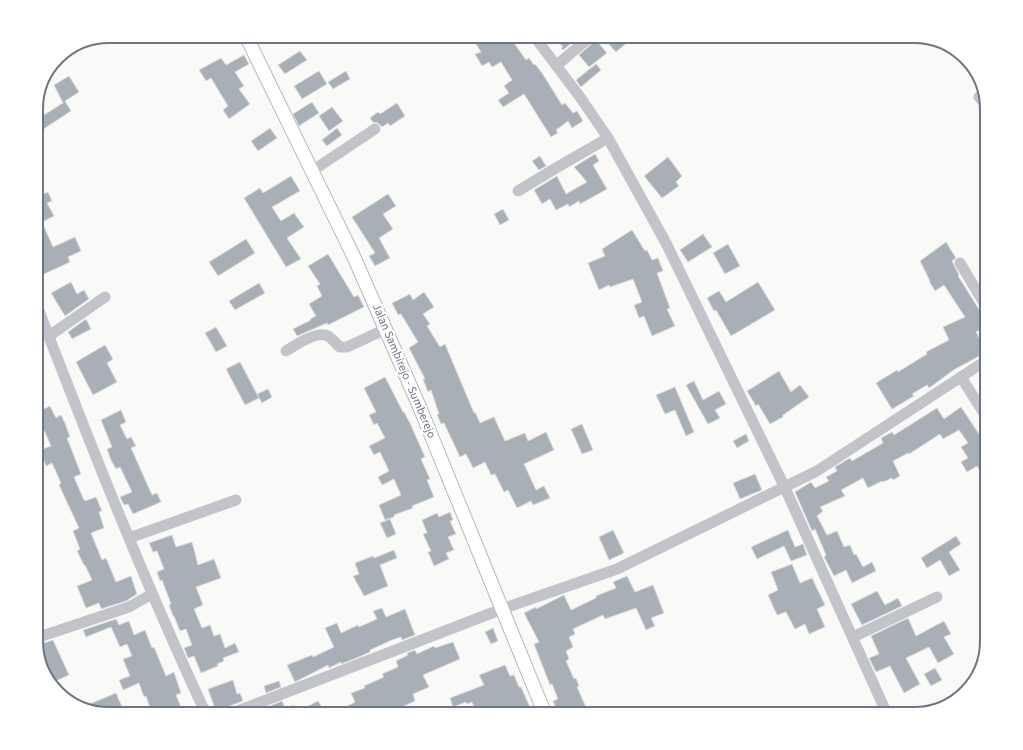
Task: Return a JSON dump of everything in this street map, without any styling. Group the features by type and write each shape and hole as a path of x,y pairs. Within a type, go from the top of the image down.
{"main road":[{"name":"Jalan Sambirejo - Sumberejo","path":"249,43 353,255 386,329 420,408 542,707"}],"street":[{"path":"540,43 557,65 608,138 666,243 785,488 854,637 884,707"},
{"path":"557,65 583,43"},
{"path":"312,171 376,129"},
{"path":"518,191 608,138"},
{"path":"960,263 980,296"},
{"path":"49,336 105,296"},
{"path":"43,321 76,409 152,594 203,707"},
{"path":"286,351 304,340 322,334 329,336 340,347 347,347 386,329"},
{"path":"248,707 502,610 616,569 785,488 817,471 980,365"},
{"path":"961,377 980,407"},
{"path":"129,538 236,500"},
{"path":"43,636 129,607 152,594"},
{"path":"854,637 937,596"}],"building":[{"path":"514,43 526,60 529,58 542,73 562,105 565,103 573,113 577,111 583,121 572,128 568,121 556,130 558,133 551,137 524,94 503,107 498,100 509,93 504,86 512,80 501,62 492,67 489,62 482,66 475,54 481,52 476,44"},
{"path":"559,43 572,43 563,50 561,48 563,47"},
{"path":"593,43 599,43 607,53 589,67 579,55"},
{"path":"608,43 627,43 616,52"},
{"path":"300,51 307,60 285,74 278,65"},
{"path":"244,55 249,64 235,72 244,86 239,89 250,104 229,119 223,110 228,106 211,78 206,81 199,70 221,58 226,65"},
{"path":"596,64 601,70 581,87 576,80"},
{"path":"319,71 327,84 302,99 294,86"},
{"path":"346,71 350,79 333,89 328,82"},
{"path":"69,76 79,92 65,101 71,111 43,129 43,116 63,103 54,85"},
{"path":"312,102 319,113 299,126 293,114"},
{"path":"397,103 405,116 390,126 388,123 382,127 378,123 373,122 370,118 378,112 380,114"},
{"path":"332,107 343,121 329,131 319,116"},
{"path":"270,128 277,138 258,151 251,141"},
{"path":"337,128 342,135 327,146 322,140"},
{"path":"595,154 599,161 593,165 607,189 580,204 579,201 569,207 568,204 556,210 550,199 542,204 534,190 557,176 566,194 587,182 574,167"},
{"path":"540,156 546,166 539,170 532,161"},
{"path":"668,157 682,176 676,182 679,186 662,198 644,176"},
{"path":"291,176 300,191 272,207 281,221 294,213 304,227 287,238 301,259 286,267 244,198 260,188 263,193"},
{"path":"48,192 52,201 47,203 54,216 43,222 43,194"},
{"path":"388,194 396,206 383,214 393,229 379,238 390,258 375,266 369,256 375,253 352,217"},
{"path":"503,209 509,220 500,225 494,214"},
{"path":"43,224 53,247 75,237 81,251 68,257 70,262 43,275"},
{"path":"632,230 645,251 647,250 652,260 658,258 663,271 657,273 670,308 667,309 675,326 652,336 644,316 639,318 634,305 642,302 633,279 610,287 609,285 599,290 588,263 605,256 602,249"},
{"path":"703,234 712,247 688,262 680,250"},
{"path":"246,239 255,253 218,276 209,262"},
{"path":"946,242 956,258 952,261 959,275 958,276 980,311 980,329 976,332 980,339 980,356 955,369 929,388 927,385 912,394 914,396 892,409 876,383 897,370 898,372 927,354 926,352 949,340 943,327 965,317 944,285 935,291 920,261"},
{"path":"728,244 740,266 725,274 713,253"},
{"path":"328,254 354,297 358,295 364,307 328,325 327,323 297,336 293,329 316,316 309,304 322,296 317,286 320,284 308,266"},
{"path":"71,282 77,294 84,290 89,299 65,316 51,293"},
{"path":"758,282 775,310 731,336 716,310 714,311 707,298 719,291 726,302"},
{"path":"259,283 265,293 235,310 229,301"},
{"path":"424,292 434,307 423,314 430,324 427,326 440,347 445,344 474,413 475,412 480,423 494,417 505,441 525,433 528,441 546,432 554,450 524,464 536,490 544,486 550,498 533,505 531,501 517,508 508,490 504,492 495,474 491,475 485,462 473,468 466,454 460,457 444,423 441,424 431,390 428,392 423,379 425,379 409,348 418,342 401,314 398,315 392,303 410,294 413,300"},
{"path":"86,319 91,329 72,339 68,332"},
{"path":"216,327 227,346 216,352 205,333"},
{"path":"105,345 113,359 107,363 117,382 93,395 76,362"},
{"path":"240,362 259,398 245,405 226,369"},
{"path":"779,371 791,392 800,385 809,397 783,415 783,417 770,424 758,404 756,406 747,391"},
{"path":"385,377 410,423 425,457 421,459 430,479 427,480 434,497 412,506 413,508 385,520 379,505 401,495 394,479 382,485 378,477 389,471 380,452 374,455 369,446 385,438 377,423 374,425 369,415 376,412 364,388"},
{"path":"694,381 703,400 719,391 726,404 715,410 720,418 708,424 686,385"},
{"path":"675,387 694,432 686,436 675,410 665,414 656,395"},
{"path":"268,389 272,397 262,403 257,394"},
{"path":"50,406 56,418 61,415 65,423 70,437 67,438 81,474 74,477 85,501 96,497 102,511 99,512 104,528 91,533 102,560 106,558 116,582 131,576 137,594 126,601 101,609 99,603 86,608 77,586 92,580 77,551 80,549 73,531 79,528 59,485 61,483 52,463 46,466 43,458 43,449 51,446 43,428 43,410"},
{"path":"961,407 980,436 980,471 977,466 967,472 961,462 968,458 961,447 968,443 959,430 943,439 940,434 909,454 908,453 893,461 900,476 893,480 892,478 883,482 882,481 868,488 863,478 841,490 845,496 820,507 823,511 817,516 827,535 837,531 844,547 850,545 854,555 856,554 863,567 872,562 876,571 852,583 846,570 834,576 824,557 826,555 815,529 812,531 795,492 811,482 815,488 829,481 826,477 837,471 835,467 850,458 852,461 883,443 881,438 892,432 894,435 937,408 944,419"},
{"path":"121,410 126,422 120,425 127,439 131,437 136,446 131,448 152,495 157,493 161,502 133,514 128,504 124,505 120,497 132,492 120,467 116,469 111,460 107,449 112,447 101,420"},
{"path":"582,424 593,450 582,454 571,429"},
{"path":"746,434 749,441 737,448 733,441"},
{"path":"755,474 762,490 740,499 733,483"},
{"path":"450,512 453,520 450,521 456,534 448,537 454,550 446,553 449,559 434,566 428,552 431,551 423,534 427,533 422,520 437,513 439,517"},
{"path":"390,519 396,534 387,538 380,523"},
{"path":"613,530 624,553 609,560 599,537"},
{"path":"788,530 795,547 803,544 807,555 791,561 784,546 757,559 751,547"},
{"path":"172,535 176,547 192,542 198,565 214,559 221,578 196,587 203,605 194,609 202,628 210,625 214,636 220,634 225,648 235,643 239,652 223,658 224,661 217,664 218,666 201,673 194,656 188,658 184,648 192,645 186,629 180,631 173,616 169,605 171,604 162,580 160,581 157,572 164,569 157,551 153,552 149,543"},
{"path":"956,536 961,544 949,552 960,570 949,576 940,560 927,568 921,558"},
{"path":"394,550 397,558 380,565 388,586 364,596 353,576 359,574 355,563 373,556 374,558"},
{"path":"792,564 800,583 812,578 825,605 817,609 825,627 809,634 805,624 795,629 786,612 777,615 768,595 778,590 771,572"},
{"path":"627,576 635,592 653,585 664,613 651,618 655,626 646,630 636,608 605,619 603,615 573,629 575,634 569,637 573,647 566,651 569,659 566,661 574,679 576,678 579,686 577,687 586,707 556,707 553,701 558,699 552,684 550,685 534,644 539,642 524,613 536,607 536,609 564,595 571,610 596,598 596,596 616,588 613,582"},
{"path":"877,591 885,605 898,598 902,606 862,625 851,604"},
{"path":"382,608 386,617 405,609 415,635 402,640 401,637 392,640 370,650 370,652 341,664 341,662 329,668 328,665 295,682 287,665 312,655 313,657 334,647 325,628 337,623 341,633 358,625 359,627 377,619 373,611"},
{"path":"908,618 916,636 944,621 951,634 944,637 954,654 938,663 929,647 906,658 920,684 904,693 890,666 876,672 869,658 879,654 871,636"},
{"path":"116,619 119,625 129,621 134,635 145,630 166,676 174,672 181,693 176,695 181,707 150,707 139,683 123,690 119,680 130,676 123,659 132,656 127,644 120,647 111,627 86,637 83,630"},
{"path":"493,628 498,641 491,644 485,632"},
{"path":"53,640 69,675 57,681 45,658 43,643"},
{"path":"453,642 460,659 423,675 429,687 413,694 415,701 402,707 346,707 355,702 351,693 365,688 364,686 384,677 382,674 398,667 396,661 408,655 407,653 415,650 417,654 434,646 435,648"},
{"path":"505,665 510,676 514,675 530,707 474,707 472,702 467,704 466,702 453,707 450,698 484,685 479,675"},
{"path":"935,668 942,680 931,686 924,674"},
{"path":"233,680 237,694 240,693 243,701 227,707 214,707 208,689"},
{"path":"279,681 281,687 266,693 264,686"},
{"path":"116,693 122,707 109,707 91,704"},
{"path":"282,701 285,707 271,707"},
{"path":"318,701 322,707 307,707"}]}
